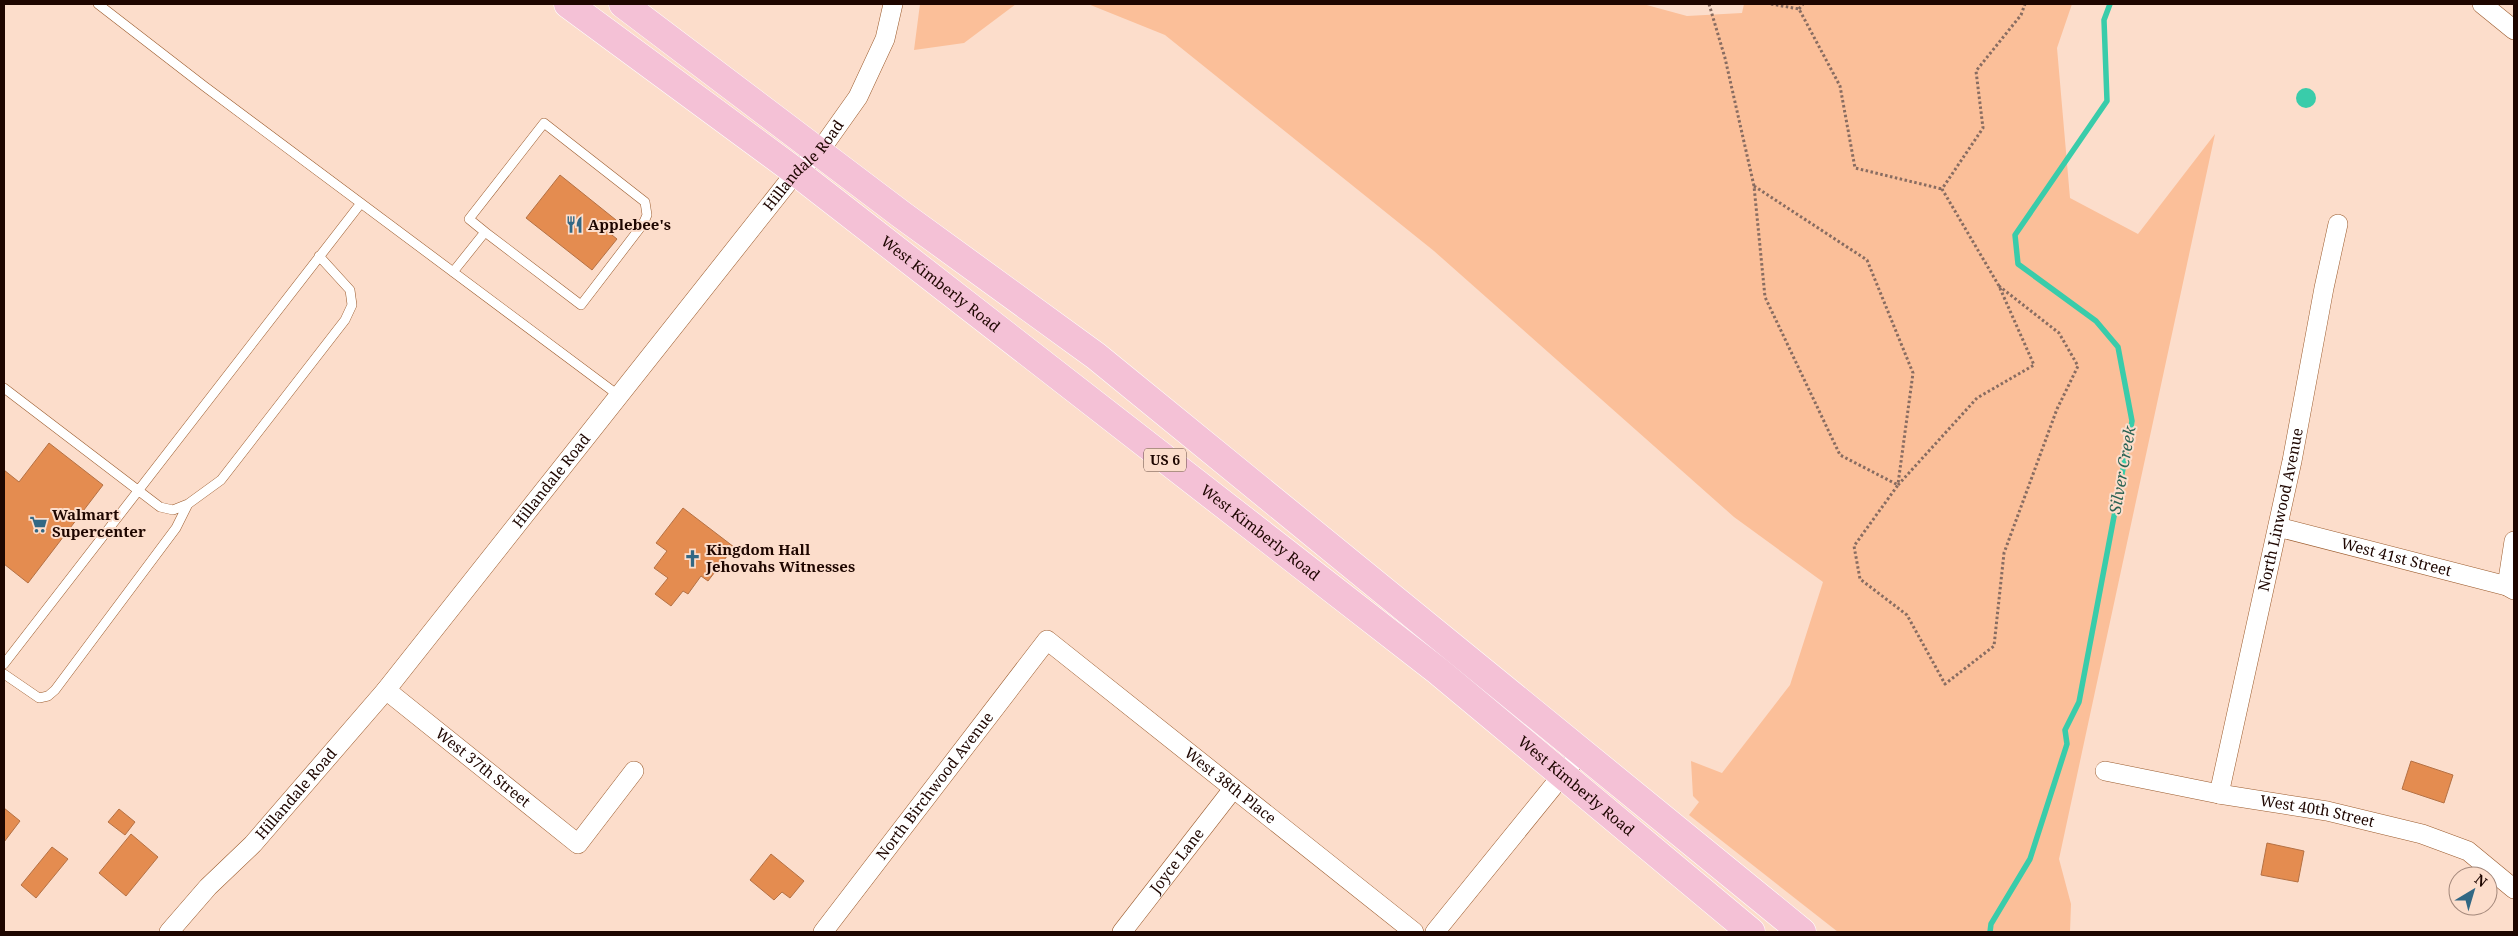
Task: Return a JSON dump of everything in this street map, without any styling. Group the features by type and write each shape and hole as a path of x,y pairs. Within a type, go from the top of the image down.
{"main road":[{"name":"West Kimberly Road","path":"568,4 796,172 1438,671 1751,932"},
{"name":"West Kimberly Road","path":"623,4 819,152 1096,356 1802,932"}],"street":[{"name":"Hillandale Road","path":"169,932 208,887 253,844 386,690 796,172 819,152 858,97 885,39 893,4"},
{"path":"2482,4 2514,30"},
{"name":"North Linwood Avenue","path":"2219,794 2292,461 2324,288 2338,224"},
{"name":"West 41st Street","path":"2278,527 2510,588"},
{"path":"2510,588 2514,541"},
{"name":"West 38th Place","path":"1047,640 1414,932"},
{"name":"North Birchwood Avenue","path":"822,932 1047,640"},
{"name":"West 37th Street","path":"386,690 578,844 634,770"},
{"path":"1435,932 1581,752"},
{"name":"West 40th Street","path":"2105,771 2219,794 2326,811 2422,834 2468,851 2514,889"},
{"name":"Joyce Lane","path":"1122,932 1233,789"}],"lane":[{"path":"98,4 109,7 361,203 618,395"},
{"path":"544,123 646,202 647,208 643,224 581,305 485,232 469,219 544,123"},
{"path":"4,664 361,203"},
{"path":"453,272 485,232"},
{"path":"4,388 160,507 173,510 188,504 220,480 345,320 352,305 350,290 319,256"},
{"path":"4,674 39,698 48,696 55,690 176,528 188,504"}],"path":[{"path":"1709,4 1725,58 1754,186 1765,297 1840,455 1898,485"},
{"path":"1771,4 1799,9"},
{"path":"1799,9 1803,4"},
{"path":"1942,189 1983,128 1976,71 2021,15 2025,4"},
{"path":"1799,9 1840,86 1855,168 1942,189 1999,286 2034,365 1977,398 1898,485 1854,546 1860,579 1908,615 1945,684 1994,646 2004,553 2057,409 2078,366 2059,333 1999,286"},
{"path":"1754,186 1867,260 1913,373 1898,485"}],"shaded area":[{"path":"920,4 1016,4 964,43 914,50"},
{"path":"1088,4 1643,4 1687,16 1742,13 1744,4 2072,4 2057,48 2070,198 2138,234 2215,134 2059,859 2071,904 2070,932 1838,932 1689,815 1699,802 1693,796 1691,761 1722,773 1790,685 1823,582 1734,517 1434,251 1165,35"}],"water":[{"path":"2306,88 2313,91 2316,98 2313,105 2306,108 2299,105 2296,98 2299,91"}],"building":[{"name":"Applebee's","path":"560,175 616,220 607,231 617,239 592,270 526,218"},
{"name":"Walmart Supercenter","path":"49,443 103,485 28,583 4,564 4,470 19,482"},
{"name":"Kingdom Hall Jehovahs Witnesses","path":"683,508 734,547 708,581 701,576 688,594 683,591 671,606 655,594 668,578 654,568 667,551 656,543"},
{"path":"2411,761 2453,775 2444,803 2402,789"},
{"path":"4,808 20,821 4,842"},
{"path":"119,809 135,822 125,835 108,822"},
{"path":"131,834 158,857 126,896 99,873"},
{"path":"2267,843 2304,851 2298,882 2261,875"},
{"path":"52,847 68,859 36,898 21,885"},
{"path":"771,854 804,881 790,898 782,892 774,900 750,880"}],"waterway":[{"name":"Silver Creek","path":"1990,932 1991,924 2030,859 2067,744 2065,730 2079,702 2132,421 2118,347 2096,321 2018,264 2015,235 2107,101 2104,20 2110,4"}],"place":[{"name":"Applebee's","path":"574,225"},
{"name":"Walmart Supercenter","path":"38,524"},
{"name":"Kingdom Hall Jehovahs Witnesses","path":"692,559"}]}
